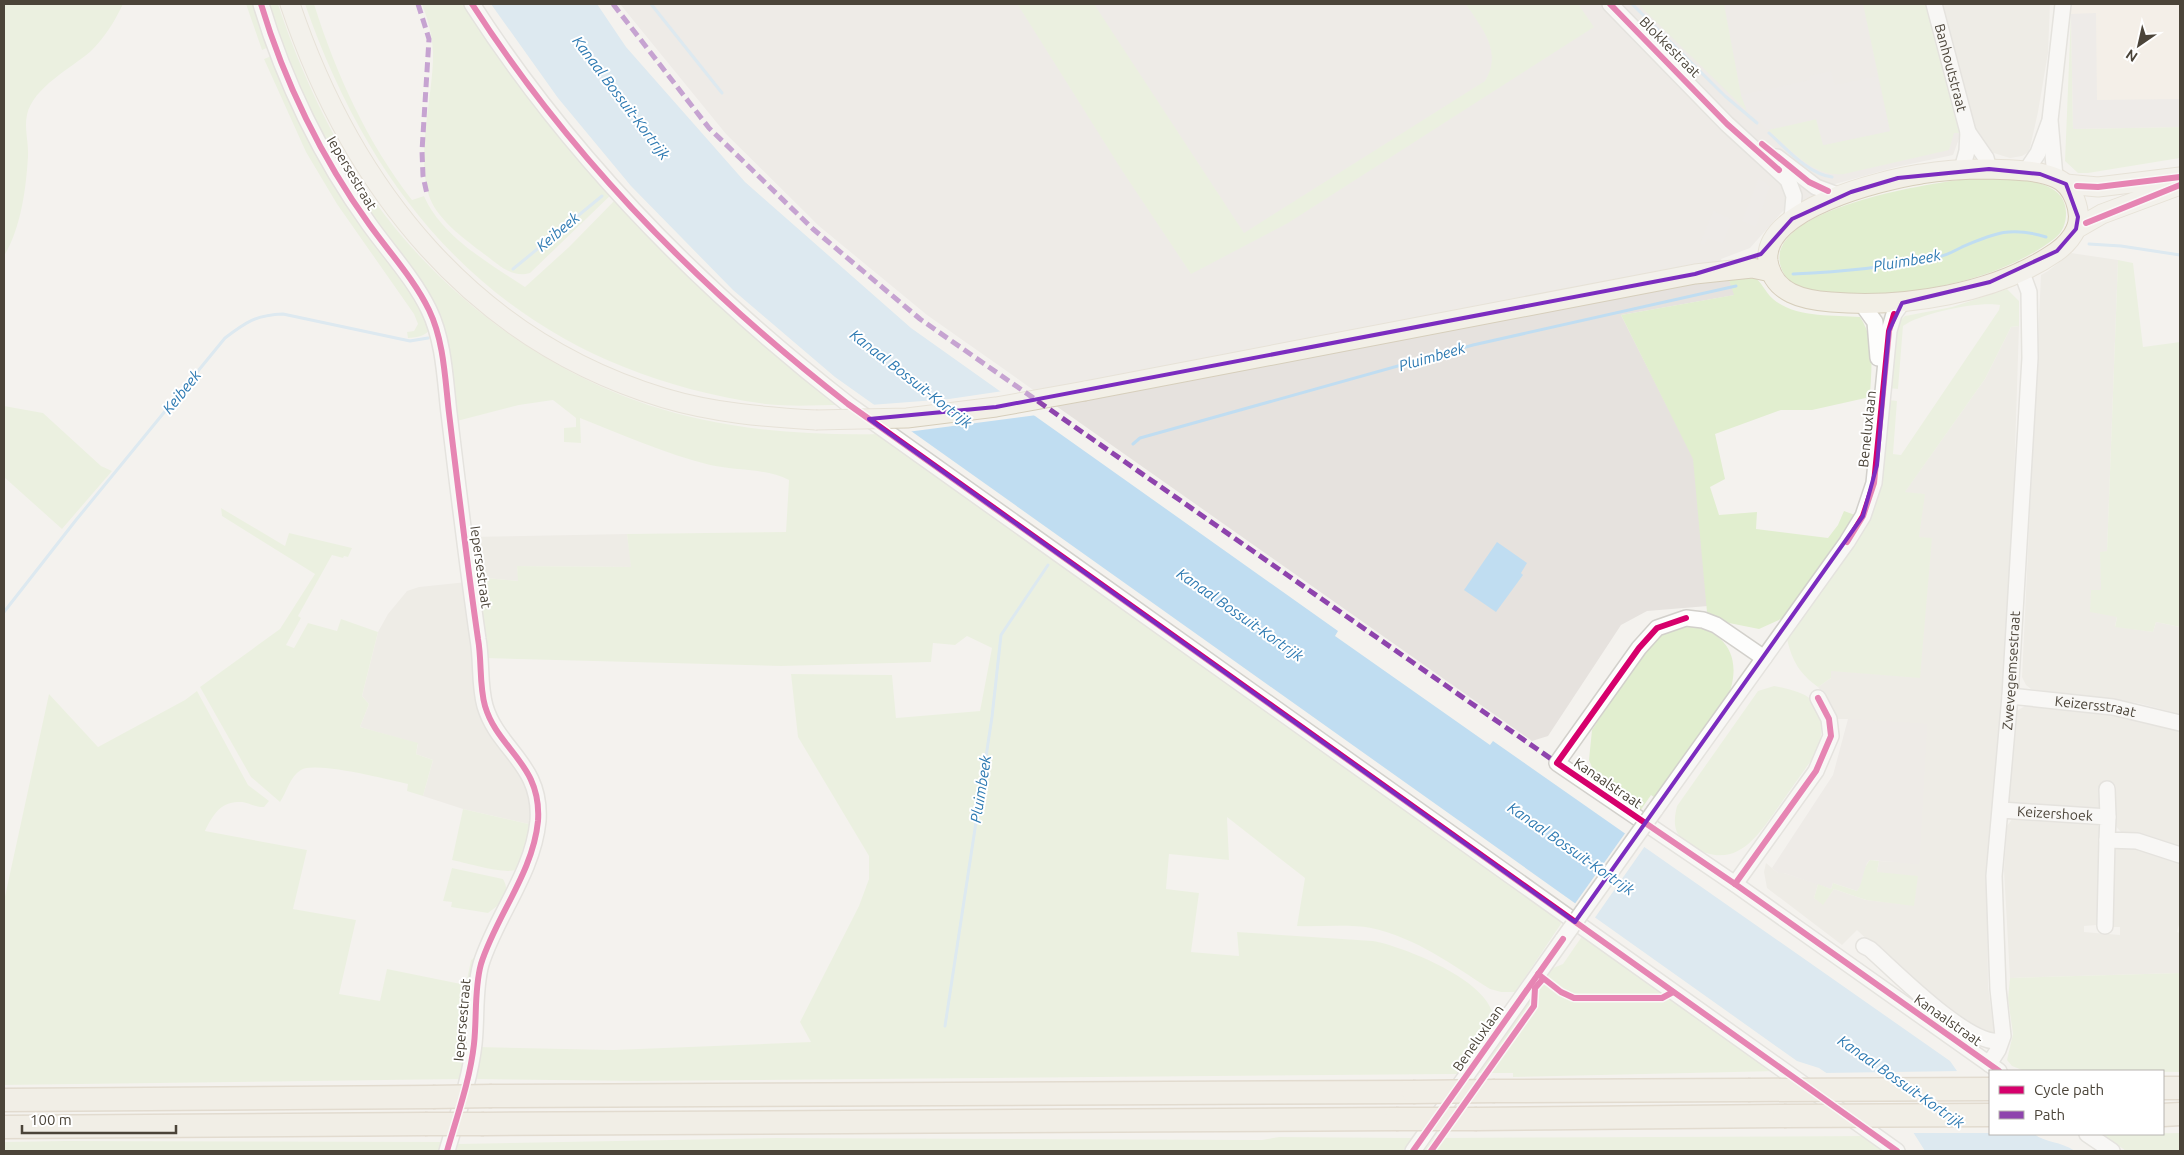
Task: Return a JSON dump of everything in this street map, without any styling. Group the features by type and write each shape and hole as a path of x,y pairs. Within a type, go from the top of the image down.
{"highway":[{"path":"2164,1088 2180,1088"},
{"path":"4,1100 1989,1089"},
{"path":"2164,1115 2180,1114"},
{"path":"4,1127 1989,1115"}],"main road":[{"path":"290,4 315,72 334,112 374,180 416,236 442,264 524,332 582,366 638,390 727,412 816,420 907,418 996,407 1695,274 1751,259 1761,254 1778,232 1792,219 1837,198 1898,178 1962,169 1989,168 2026,171 2060,181 2098,187 2180,177"},
{"path":"2060,181 2072,194 2077,208 2076,229"},
{"path":"1768,247 1771,272 1777,283 1794,296 1818,301 1862,304 1902,303 1970,289 2012,274 2057,252 2076,229 2102,214 2180,185"},
{"path":"1695,274 1752,268 1771,272"}],"street":[{"name":"Iepersestraat","path":"261,4 276,48 324,153 368,224 420,294 434,322 445,385 464,540 482,663 485,707 494,724 526,768 535,789 537,800 538,822 529,854 521,877 485,952 478,975 474,1044 470,1067 447,1151"},
{"path":"472,4 537,93 619,193 662,240 728,303 806,372 856,410 1896,1151"},
{"name":"Blokkestraat","path":"1610,4 1713,107 1727,124 1788,180 1794,196 1792,219"},
{"name":"Banhoutstraat","path":"1934,4 1968,132 1967,151 1962,169"},
{"path":"2026,171 2038,153 2050,120 2063,4"},
{"name":"Blokkestraat","path":"1713,107 1809,182 1834,194 1837,198"},
{"path":"2050,120 2060,181"},
{"name":"Banhoutstraat","path":"1968,132 1986,158 1989,168"},
{"name":"Zwevegemsestraat","path":"1994,1068 2000,1041 2003,1036 1998,989 1994,876 2010,696 2030,358 2028,300 2012,274"},
{"name":"Beneluxlaan","path":"1413,1151 1562,939 1847,542 1863,516 1874,483 1889,330 1893,316 1902,303"},
{"name":"Beneluxlaan","path":"1862,304 1875,322 1877,330 1877,400 1880,414"},
{"name":"Kanaalstraat","path":"1764,658 1716,626 1703,620 1686,618 1657,628 1557,763 1735,884 1994,1068"},
{"name":"Keizersstraat","path":"2010,696 2113,707 2180,723"},
{"path":"1735,884 1816,770 1831,736 1829,720 1818,698"},
{"name":"Keizershoek","path":"2105,926 2107,789"},
{"name":"Keizershoek","path":"2001,810 2108,817"},
{"path":"2107,840 2137,841 2180,855"},
{"path":"1864,946 1870,949 1956,1024 1993,1042 2000,1041"},
{"path":"2088,1135 2112,1151"}],"highlighted area":[{"path":"1989,169 2040,174 2066,184 2078,217 2076,229 2057,251 1990,282 1902,303 1889,331 1877,465 1863,516 1575,922 869,419 996,407 1695,274 1761,254 1792,219 1851,192 1898,178"}],"shaded area":[{"path":"620,4 1930,4 1961,133 1953,155 1896,167 1835,184 1783,211 1750,248 1721,259 1735,295 1621,315 1694,459 1708,606 1647,611 1621,625 1548,736 1532,741 927,315 819,226 726,134"},
{"path":"1941,4 2050,4 2048,53 2038,112 2029,152 2022,156 2010,158 1987,151 1977,136 1964,104"},
{"path":"2071,4 2180,4 2180,127 2073,129"},
{"path":"2096,13 2097,100 2180,99 2180,127 2073,129 2071,14"},
{"path":"1831,71 1835,85 1877,76 1890,131 1823,145 1816,119 1768,130 1747,111 1741,95 1810,80 1809,76"},
{"path":"1759,177 1770,186 1756,227 1742,221"},
{"path":"1713,211 1733,220 1723,243 1708,238 1705,245 1700,243"},
{"path":"2071,253 2118,260 2107,552 2100,552 2117,617 2115,626 2153,632 2156,622 2180,627 2180,714 2138,703 2031,689 2026,685 2022,677 2041,275"},
{"path":"2019,326 2010,607 1987,867 1988,986 1995,1040 1925,995 1857,930 1842,945 1767,888 1764,872 1766,863 1778,873 1784,873 1818,884 1814,898 1823,904 1834,889 1866,900 1914,905 1877,872 1879,861 1919,863 1848,719 1836,719 1831,705 1818,687 1831,678 1831,671 1932,538 1919,538 1904,493 1985,379 2011,327"},
{"path":"627,534 632,567 517,566 519,581 475,577 468,537"},
{"path":"467,582 481,706 523,772 533,800 533,825 463,809 423,796 433,760 416,754 418,744 360,727 369,704 362,696 378,632 388,614 407,591 419,587"},
{"path":"2029,704 2108,711 2180,728 2180,847 2146,835 2121,832 2100,809 2011,805 2008,799 2014,714"},
{"path":"1848,719 1927,724 1919,864 1870,860 1867,863 1862,884 1857,891 1833,883 1831,889 1784,873 1778,873 1772,868 1833,775"},
{"path":"2013,818 2094,822 2100,827 2097,925 2084,926 2084,932 2120,935 2120,927 2111,927 2114,846 2142,846 2180,860 2180,921 2177,932 2180,933 2180,973 2010,978 2004,870 2007,826"}],"green space":[{"path":"4,4 123,4 117,17 96,46 45,87 31,105 26,120 28,157 24,195 19,221 4,256"},
{"path":"246,4 254,4 269,47 262,50"},
{"path":"265,4 278,4 296,54 318,104 344,153 373,199 404,238 438,275 476,309 516,339 559,366 604,388 651,406 700,419 744,427 789,432 880,434 1565,918 1515,992 1501,992 1490,989 1433,953 1404,938 1371,928 1353,926 1297,926 1305,878 1227,817 1229,860 1169,854 1166,889 1199,893 1191,952 1239,956 1237,932 1373,941 1387,944 1427,960 1449,970 1468,983 1483,997 1492,1011 1492,1026 1457,1074 638,1081 474,1079 477,1047 613,1050 811,1042 800,1022 859,906 869,879 869,856 798,737 791,674 892,675 896,718 980,711 992,648 967,636 955,645 933,643 931,662 781,666 484,658 475,577 518,581 517,566 631,567 627,534 786,532 789,480 770,473 720,467 694,461 580,418 581,443 564,442 564,428 576,427 576,418 553,400 519,405 457,421 442,324 321,139"},
{"path":"305,4 314,4 332,56 354,106 396,178 412,200 424,196 442,224 468,248 525,287 569,247 616,199 844,405 795,406 765,404 680,386 604,358 535,321 475,274 422,219 376,155 337,84"},
{"path":"422,4 469,4 614,192 530,273 517,274 500,266 455,231 442,218 432,203 424,169 424,149 433,52 432,39"},
{"path":"1094,4 1244,233 1485,81 1492,60 1491,50 1484,31 1466,4 1578,4 1594,27 1288,223 1191,274 1123,172 1018,5"},
{"path":"1638,4 1724,4 1741,95 1747,111"},
{"path":"1863,4 1930,4 1961,133 1954,133 1949,150 1844,174 1833,174 1812,167 1793,153 1768,130 1817,119 1824,145 1890,131"},
{"path":"2071,14 2073,129 2180,127 2180,158 2088,173 2078,173 2065,161"},
{"path":"274,55 414,291 431,328 424,335 408,338 407,332 414,331 418,324 414,314 337,204 306,152 264,59"},
{"path":"1967,179 2011,179 2042,184 2054,190 2063,200 2066,213 2065,224 2054,239 2031,254 2005,267 1947,285 1917,290 1857,294 1816,290 1796,285 1790,281 1782,270 1781,249 1795,231 1819,216 1885,194 1919,186"},
{"path":"2118,260 2133,263 2143,347 2180,342 2180,627 2156,622 2153,632 2115,627 2117,617 2090,612 2091,590 2101,590 2100,552 2107,551"},
{"path":"1752,276 1773,299 1792,310 1803,313 1860,317 1868,336 1871,356 1870,397 1812,410 1781,410 1715,434 1725,479 1710,487 1719,515 1757,512 1756,529 1828,538 1838,525 1844,511 1855,515 1783,618 1759,629 1729,623 1707,612 1693,459 1621,315 1734,295 1729,280"},
{"path":"2007,289 2019,301 2019,326 2011,327 1985,379 1905,492 1925,494 1919,537 1932,538 1920,678 1831,671 1831,678 1818,687 1806,677 1798,666 1791,654 1787,639 1878,494 1883,472 1888,400 1897,401 1893,454 1901,455 1999,310 2000,305 1964,306 1950,309 1911,321 1903,326 1898,389 1888,388 1893,327 1905,316 1952,307"},
{"path":"4,406 43,413 101,466 112,471 62,529 4,477"},
{"path":"221,508 285,546 289,533 352,548 348,557 344,556 343,558 332,555 298,616 301,618 286,645 294,648 308,623 337,631 341,619 378,632 362,696 369,704 360,727 418,743 416,754 433,760 423,796 407,791 408,784 336,769 309,768 301,770 294,776 280,802 251,777 200,687 280,629 315,574 222,516"},
{"path":"1685,625 1698,627 1710,632 1726,646 1731,655 1733,666 1730,691 1657,799 1651,795 1640,811 1602,784 1596,777 1589,760 1592,730 1637,662 1658,638 1671,630"},
{"path":"1774,686 1800,693 1814,703 1818,710 1821,725 1818,748 1762,830 1752,840 1731,854 1706,853 1684,841 1677,833 1675,818 1677,806 1758,691"},
{"path":"197,691 248,785 269,801 264,807 243,802 228,804 218,810 205,831 307,850 293,909 356,920 339,994 380,1001 387,969 466,985 471,960 478,955 472,1020 462,1079 4,1085 4,901 49,694 98,747 185,700"},
{"path":"463,809 533,825 523,860 516,869 512,871 496,870 452,860"},
{"path":"1870,860 1879,861 1877,872 1918,876 1914,906 1866,900 1834,889 1823,905 1814,898 1818,884 1831,889 1833,883 1857,891 1867,863"},
{"path":"452,868 503,879 506,890 503,899 488,913 451,907 452,902 443,901"},
{"path":"1585,932 1779,1071 1513,1077 1513,1073 1479,1073 1553,968 1563,964"},
{"path":"2180,973 2180,1072 2164,1072 2164,1070 2022,1070 2012,1066 2007,1060 2013,1034 2008,999 2010,978"},
{"path":"2164,1133 2180,1133 2180,1151 2126,1151 2104,1135 2164,1135"},
{"path":"1863,1136 1892,1151 1424,1151 1434,1138"},
{"path":"1279,1137 1412,1138 1403,1151 454,1151 456,1144 777,1138 1262,1140"},
{"path":"4,1142 443,1142 442,1151 4,1151"}],"water":[{"name":"Kanaal Bossuit-Kortrijk","path":"491,4 597,4 626,47 745,182 911,328 1338,631 1335,636 1490,745 1493,741 1950,1061 1966,1084 1989,1101 1989,1135 2036,1135 2075,1151 1925,1151 1913,1132 1819,1068 1797,1061 835,377 733,290 631,186 558,98"},
{"path":"1497,542 1527,563 1521,573 1523,575 1496,612 1464,590"}],"pier":[{"path":"1003,391 1037,415 907,432 870,405 949,399"},
{"path":"1626,832 1645,846 1594,919 1574,905"},
{"path":"1960,1071 1968,1083 1989,1098 1989,1133 1910,1133 1822,1073"}],"waterway":[{"name":"Keibeek","path":"651,4 722,93"},
{"path":"1632,4 1725,96 1757,123"},
{"path":"1769,133 1806,166 1823,175 1832,177"},
{"name":"Keibeek","path":"513,269 602,196"},
{"name":"Pluimbeek","path":"1793,274 1902,264 1947,254 1984,238 2003,233 2023,232 2046,237"},
{"name":"Pluimbeek","path":"2089,244 2121,246 2180,255"},
{"name":"Pluimbeek","path":"1133,444 1140,438 1473,345 1736,286"},
{"name":"Keibeek","path":"4,612 76,520 225,338 239,328 258,318 283,314 410,341 428,338"},
{"name":"Pluimbeek","path":"945,1026 992,717 1001,635 1048,565"}],"marked path":[{"path":"418,4 429,39 422,151 423,176 427,194"},
{"path":"613,4 709,128 813,229 920,319 1557,763"}],"cycle path":[{"path":"261,4 281,62 320,146 369,224 416,287 434,322 441,347 445,374 479,647 483,698 491,721 499,735 526,771 533,785 537,801 538,821 529,859 481,964 477,983 475,1034 470,1071 447,1151"},
{"path":"472,4 552,116 643,220 742,316 848,404 1897,1151"},
{"path":"1610,4 1727,124 1779,170"},
{"path":"1762,144 1809,182 1828,191"},
{"path":"2077,186 2098,187 2180,177"},
{"path":"2086,223 2180,185"},
{"path":"1847,542 1863,516 1874,483 1889,331 1894,314"},
{"path":"1686,618 1657,628 1639,648 1557,763 1735,884 1998,1070"},
{"path":"1735,884 1816,771 1831,736 1829,719 1818,698"},
{"path":"1413,1151 1563,939"},
{"path":"1538,974 1561,992 1574,998 1662,998 1673,992"},
{"path":"1431,1151 1534,1006 1535,988 1542,980"}]}
